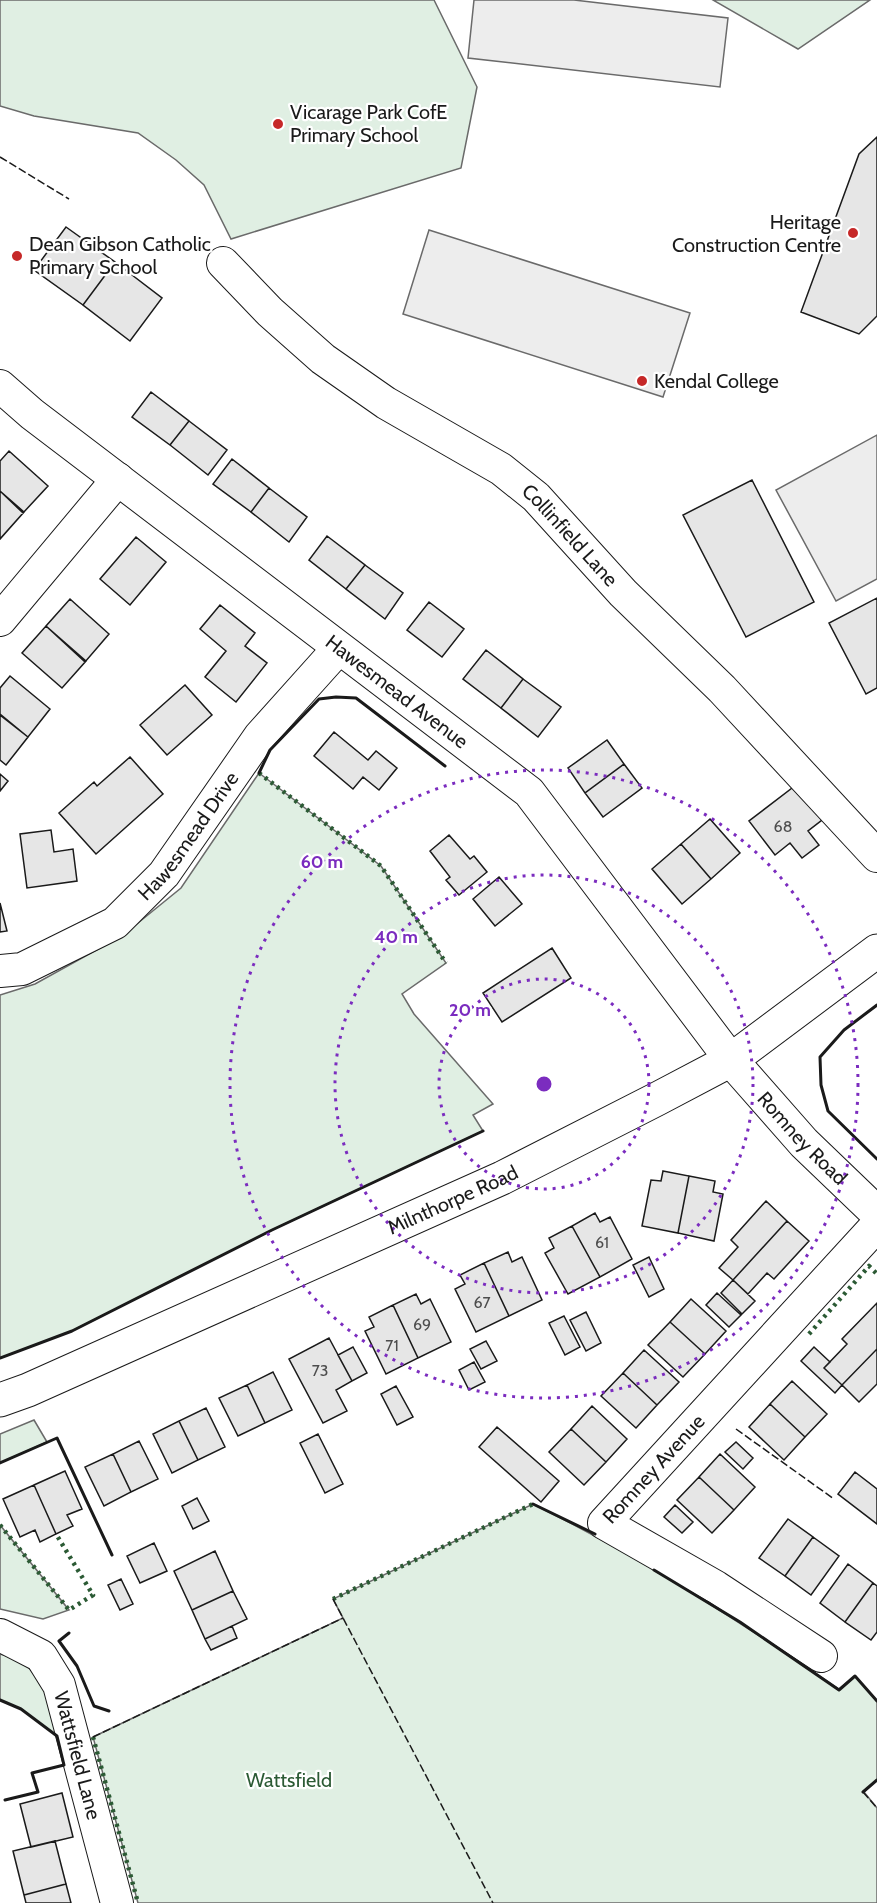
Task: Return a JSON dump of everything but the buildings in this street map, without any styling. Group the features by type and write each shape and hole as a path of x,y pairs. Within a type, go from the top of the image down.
{"main road":[{"name":"Milnthorpe Road","path":"0,1400 39,1385 502,1178 731,1060 877,951"},
{"name":"Romney Road","path":"731,1060 804,1143 877,1214"}],"street":[{"name":"Collinfield Lane","path":"224,263 270,312 323,359 386,403 501,468 536,497 623,593 722,689 877,856"},
{"name":"Hawesmead Avenue","path":"0,386 32,414 338,649 529,792 731,1060"},
{"path":"0,620 118,479"},
{"name":"Hawesmead Drive","path":"0,971 22,969 115,923 164,874 260,736 338,649"},
{"name":"Romney Avenue","path":"821,1656 716,1587 604,1523 877,1225"},
{"name":"Wattsfield Lane","path":"0,1635 41,1656 59,1685 117,1903"}],"green space":[{"name":"Vicarage Park CofE Primary School","path":"0,0 434,0 477,87 461,168 231,239 204,185 176,160 138,133 34,116 0,106"},
{"path":"713,0 870,0 798,49"},
{"path":"259,773 381,866 446,963 402,994 414,1014 493,1104 473,1115 483,1131 272,1230 72,1331 0,1358 0,995 35,984 122,936 181,888"},
{"path":"34,1420 47,1442 0,1463 0,1434"},
{"name":"Wattsfield","path":"533,1504 651,1568 765,1639 839,1689 855,1676 877,1701 877,1780 864,1792 877,1808 877,1903 138,1903 93,1737 343,1618 333,1599"},
{"path":"0,1525 69,1610 43,1619 0,1609"},
{"path":"0,1654 23,1661 45,1687 57,1736 21,1709 0,1700"}],"shaded area":[{"path":"474,0 574,0 728,18 720,87 468,58"},
{"path":"429,230 690,313 663,397 403,314"},
{"path":"877,435 877,579 836,601 776,490"}],"hedge":[{"path":"259,773 381,866 446,963"},
{"path":"809,1334 869,1266 877,1274"},
{"path":"333,1599 533,1504"},
{"path":"0,1525 69,1610 93,1595 56,1534"},
{"path":"93,1737 138,1903"}],"fence":[{"path":"0,157 69,199"},
{"path":"736,1429 834,1499"},
{"path":"333,1599 493,1903"},
{"path":"93,1737 343,1618"},
{"path":"863,1792 877,1808"}],"wall":[{"path":"259,773 270,750 319,699 336,697 356,698 445,766"},
{"path":"877,1005 844,1030 820,1057 821,1085 828,1111 877,1159"},
{"path":"0,1358 72,1331 272,1230 483,1131"},
{"path":"0,1463 57,1438 112,1555"},
{"path":"533,1504 595,1534"},
{"path":"654,1570 740,1622 839,1690 855,1676 877,1701"},
{"path":"69,1633 59,1641 77,1666 94,1706 109,1711"},
{"path":"0,1700 21,1709 57,1736 64,1765 32,1773 38,1792 5,1800"},
{"path":"863,1792 877,1780"}],"place":[{"name":"Vicarage Park CofE Primary School","path":"278,124"},
{"name":"Heritage Construction Centre","path":"853,233"},
{"name":"Dean Gibson Catholic Primary School","path":"17,256"},
{"name":"Kendal College","path":"642,381"}]}
